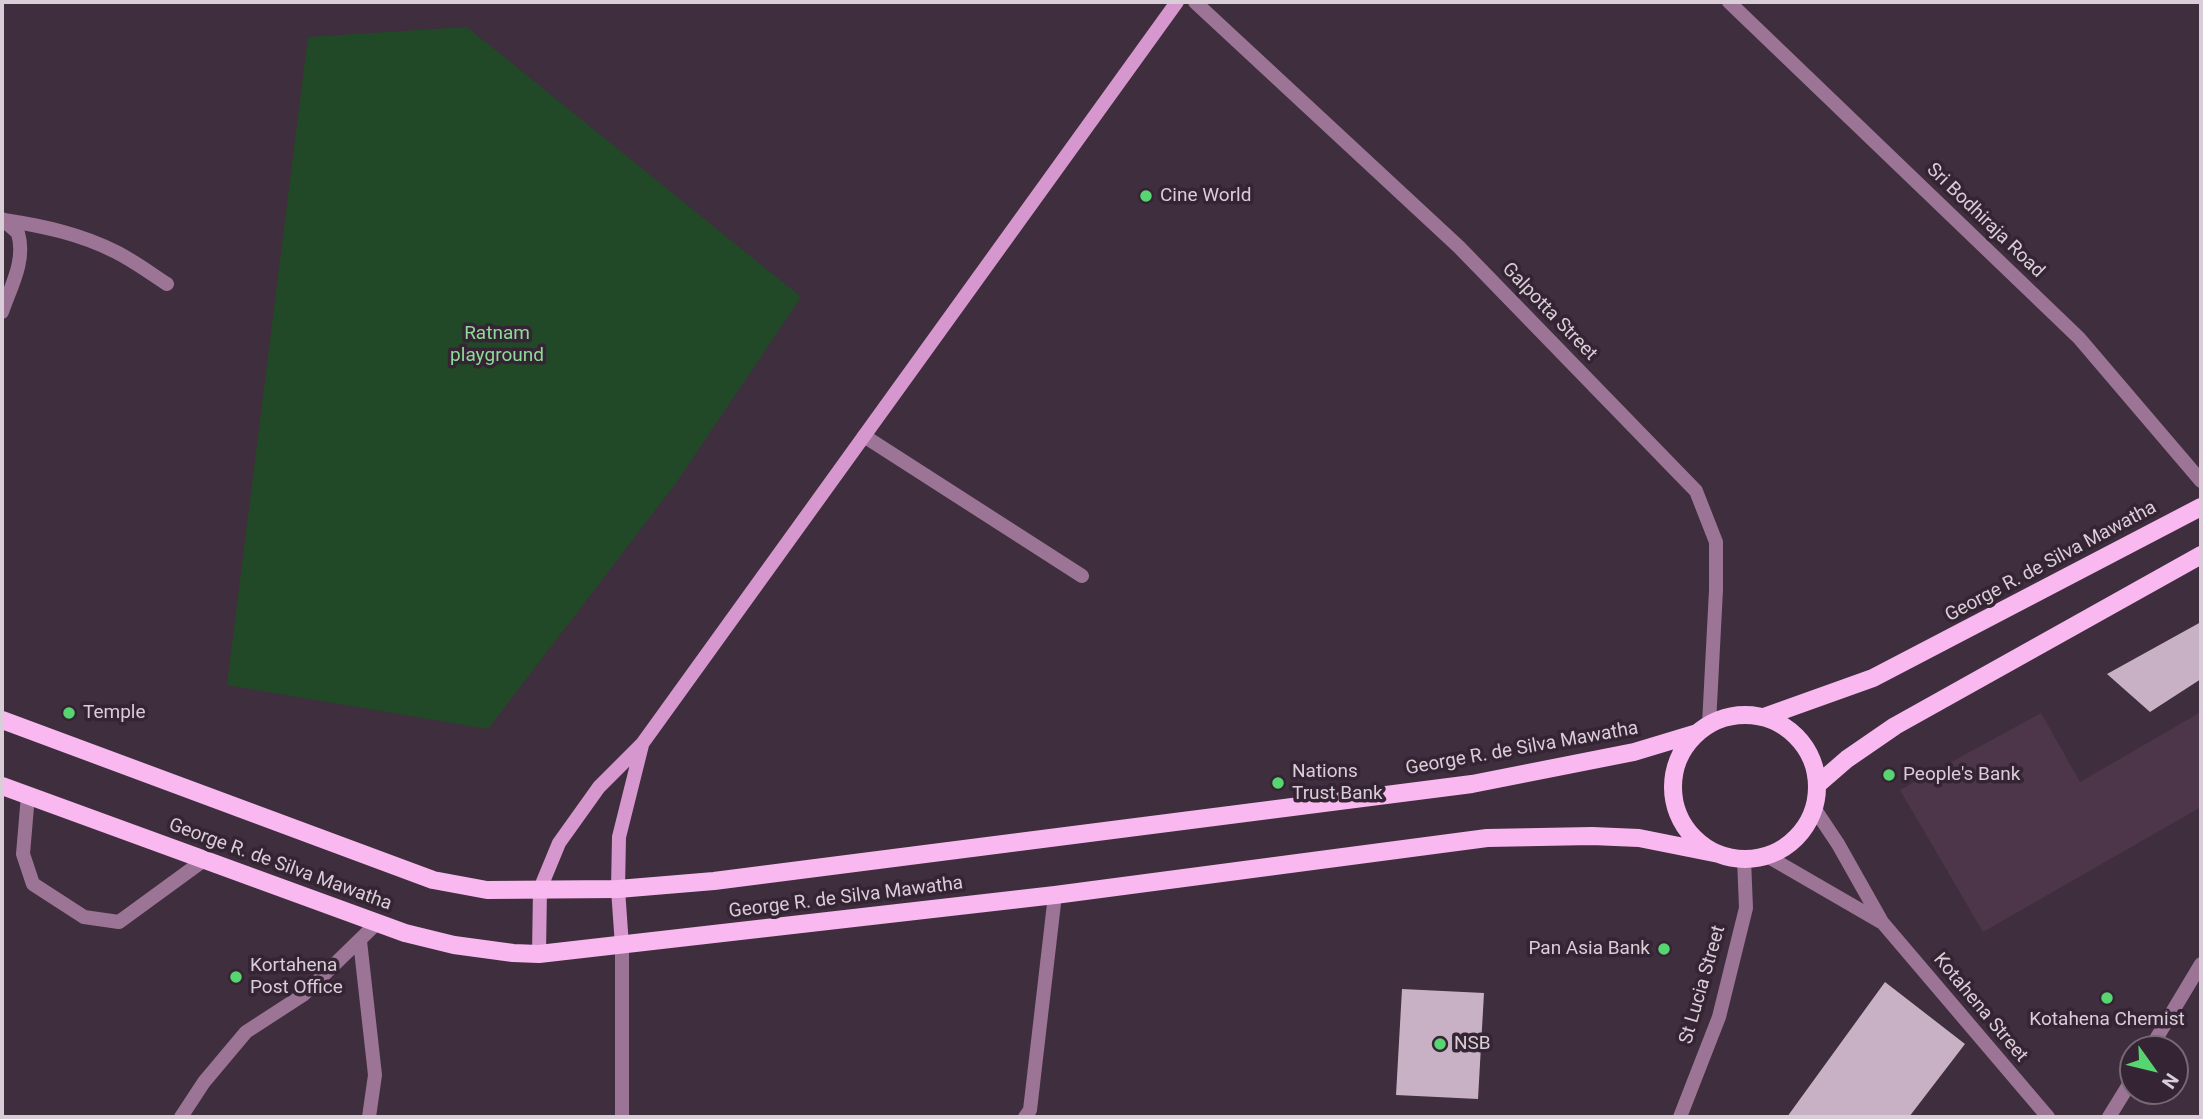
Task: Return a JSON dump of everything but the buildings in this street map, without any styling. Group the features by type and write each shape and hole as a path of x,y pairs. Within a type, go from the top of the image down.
{"main road":[{"path":"540,954 540,889 566,832 598,787 642,744 1177,2"},
{"name":"George R. de Silva Mawatha","path":"1765,717 1873,678 2201,507"},
{"path":"1817,785 1847,759 1895,726 2201,555"},
{"path":"1726,717 1765,717 1785,727 1802,742 1813,762 1817,785 1814,808 1804,829 1787,846 1767,856 1744,859 1719,854 1698,842 1682,823 1674,800 1674,776 1682,752 1703,729 1726,717"},
{"name":"George R. de Silva Mawatha","path":"2,720 433,880 487,890 618,889 714,881 1472,784 1634,752 1703,729"},
{"path":"622,946 618,889 619,837 642,744"},
{"name":"George R. de Silva Mawatha","path":"2,786 405,933 454,946 513,953 540,954 622,946 1487,838 1639,838 1719,854"}],"street":[{"name":"Galpotta Street","path":"1195,2 1459,247 1696,491 1716,542 1716,590 1703,729"},
{"name":"Sri Bodhiraja Road","path":"1729,2 2079,338 2201,481"},
{"path":"3,220 44,226 78,236 116,252 167,284"},
{"path":"2,312 16,276 21,252 18,233 3,220"},
{"path":"864,436 1083,576"},
{"path":"28,796 23,854 33,884 84,917 118,922 204,859"},
{"name":"Kotahena Street","path":"1814,808 1838,844 1882,922 2048,1117"},
{"name":"Kotahena Street","path":"1767,856 1882,922"},
{"name":"St Lucia Street","path":"1680,1117 1718,1017 1746,908 1744,859"},
{"path":"1025,1117 1030,1110 1055,894"},
{"path":"181,1117 204,1082 246,1032 303,995 377,923"},
{"path":"360,940 374,1075 369,1117"},
{"path":"622,946 622,1117"},
{"path":"2158,1035 2201,964"},
{"path":"2109,1117 2119,1101"}],"shaded area":[{"path":"2201,712 2201,807 1983,932 1900,790 2041,713 2080,782"}],"green space":[{"name":"Ratnam playground","path":"467,27 801,297 676,483 488,729 227,685 308,37"}],"place":[{"name":"Cine World","path":"1146,196"},
{"name":"Temple","path":"69,713"},
{"name":"People's Bank","path":"1889,775"},
{"name":"Nations Trust Bank","path":"1278,783"},
{"name":"Pan Asia Bank","path":"1664,949"},
{"name":"Kortahena Post Office","path":"236,977"},
{"name":"Kotahena Chemist","path":"2107,998"},
{"name":"NSB","path":"1440,1044"}]}
